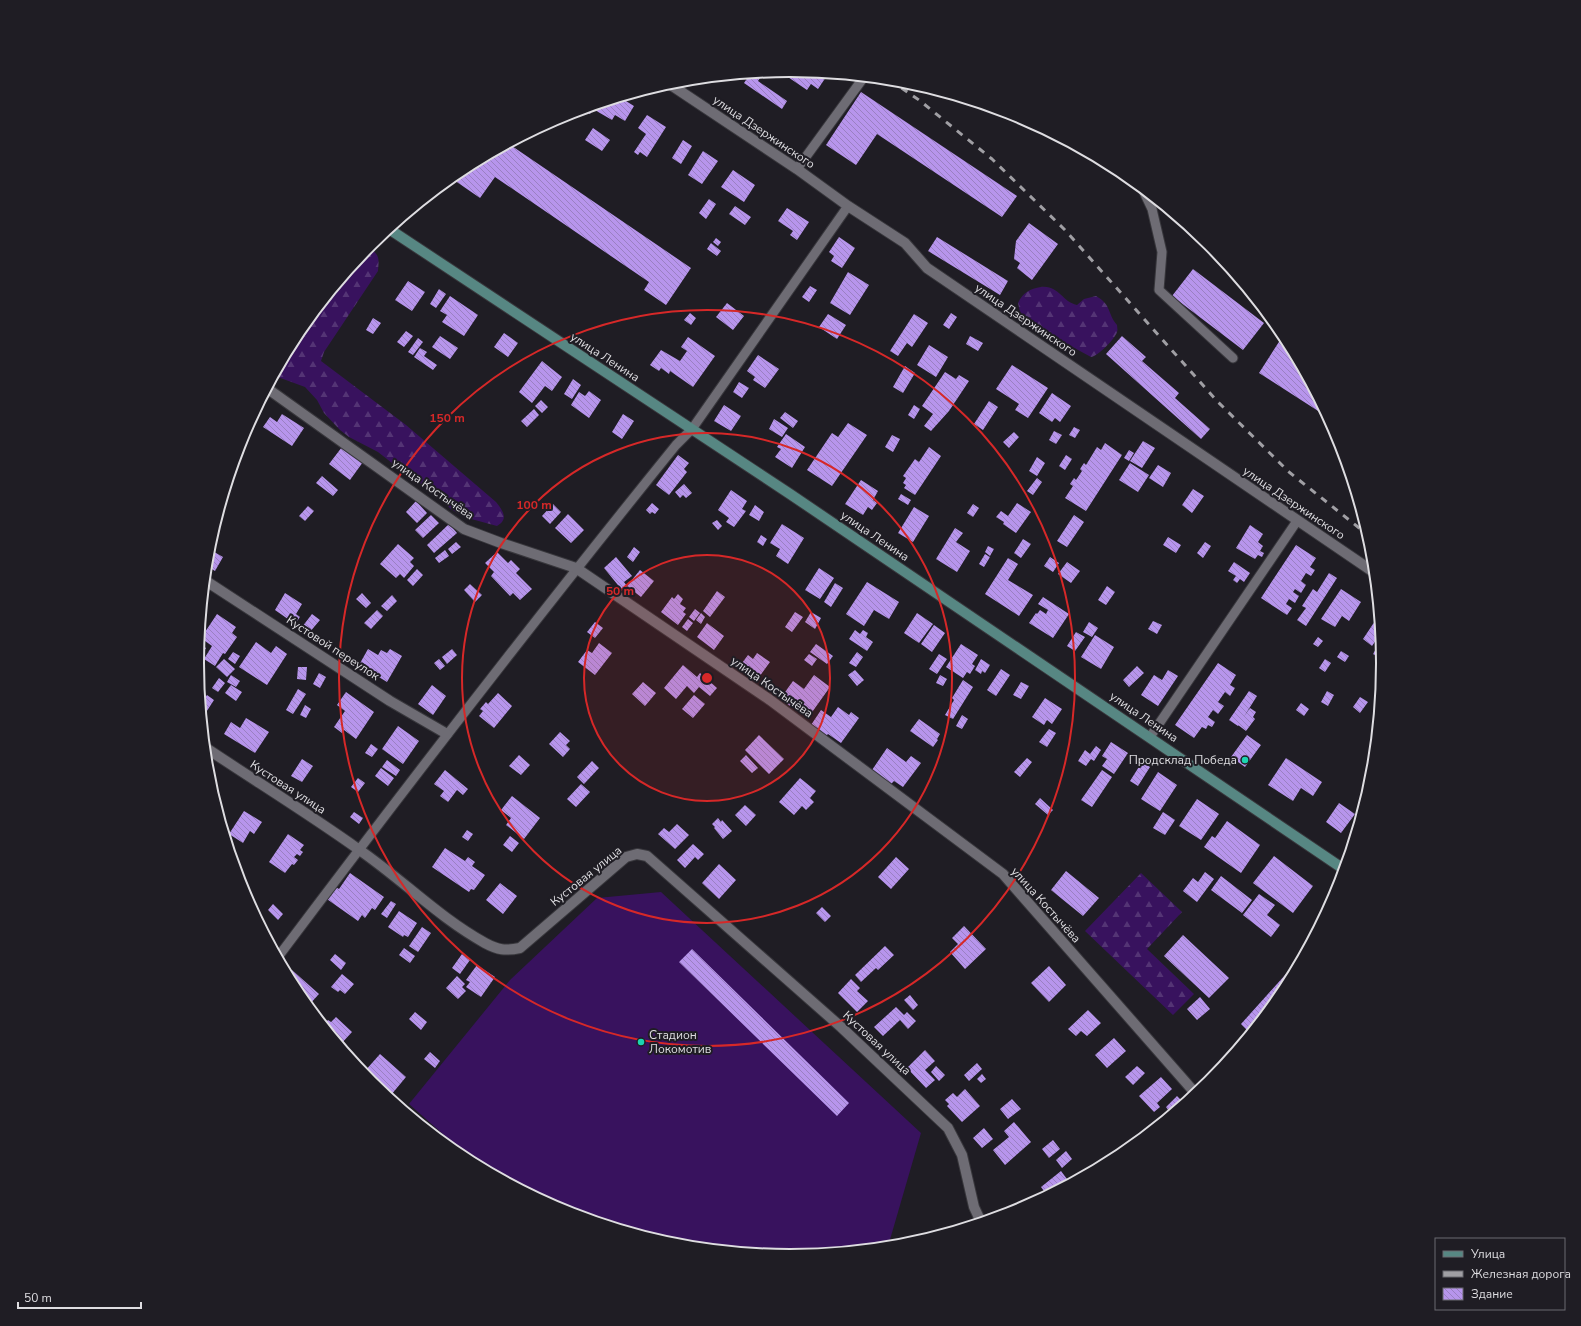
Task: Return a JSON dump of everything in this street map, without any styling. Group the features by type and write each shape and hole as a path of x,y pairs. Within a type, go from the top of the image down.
{"main road":[{"name":"улица Ленина","path":"394,232 692,429 1150,737 1339,867"}],"street":[{"name":"улица Дзержинского","path":"676,88 797,169 848,206 905,243 927,268 1368,568"},
{"name":"улица Костычёва","path":"272,391 464,528 501,543 576,568 770,700 1003,874 1192,1089"},
{"name":"Кустовой переулок","path":"210,584 390,700 447,734"},
{"name":"Кустовая улица","path":"212,752 359,849 441,915 485,943 499,949 508,950 520,948 626,857 637,854 647,856 841,1027 948,1128 962,1155 974,1207 979,1218"}],"lane":[{"path":"797,169 861,81"},
{"path":"1147,198 1152,209 1162,252 1159,290 1234,358"},
{"path":"281,953 447,734 576,568 676,445 692,429 848,206"},
{"path":"1150,737 1297,521"}],"green space":[{"path":"374,251 378,257 378,271 324,352 321,361 406,425 496,502 503,512 503,521 497,526 464,517 451,509 429,489 406,474 378,452 349,437 340,430 324,413 317,400 305,387 279,377 303,337 326,306"},
{"path":"1041,287 1047,287 1056,291 1068,301 1077,305 1084,299 1096,296 1101,299 1107,306 1117,325 1116,335 1110,343 1091,357 1026,320 1020,312 1018,303 1022,296 1027,292"},
{"path":"1141,873 1182,912 1147,949 1194,994 1173,1015 1085,931"},
{"name":"Стадион Локомотив","path":"661,892 921,1133 890,1240 829,1248 752,1248 676,1238 639,1229 602,1218 531,1189 465,1150 445,1135 409,1104 510,980 597,898"}],"building":[{"path":"788,77 825,78 818,89 811,84 807,90"},
{"path":"760,78 758,81 787,101 782,109 744,83 747,79"},
{"path":"861,92 1017,196 1002,217 877,134 856,165 826,145"},
{"path":"626,101 634,106 625,121 615,115 612,120 596,110"},
{"path":"647,115 666,127 647,157 640,152 638,155 634,152 646,134 638,128"},
{"path":"593,128 610,140 602,151 585,140"},
{"path":"683,140 692,146 681,164 672,158"},
{"path":"514,147 691,268 666,305 644,290 649,282 495,177 480,198 457,182"},
{"path":"703,151 718,161 702,184 688,175"},
{"path":"733,170 755,185 744,202 721,187"},
{"path":"709,199 716,204 706,219 699,213"},
{"path":"735,206 751,217 745,225 729,214"},
{"path":"787,208 809,222 797,240 790,235 793,231 778,221"},
{"path":"1029,223 1058,244 1032,280 1017,268 1020,263 1014,259 1016,241"},
{"path":"839,237 855,248 842,268 831,261 834,256 829,252"},
{"path":"937,237 1008,281 1000,295 928,251"},
{"path":"716,238 721,242 718,246 713,242"},
{"path":"711,243 721,251 717,256 707,249"},
{"path":"1193,269 1264,323 1243,350 1172,296"},
{"path":"848,272 869,285 850,315 830,303"},
{"path":"408,281 425,292 412,311 395,300"},
{"path":"810,286 817,290 809,302 802,297"},
{"path":"439,289 446,294 436,308 430,304"},
{"path":"450,296 478,315 464,336 442,322 447,315 440,311"},
{"path":"727,303 744,316 733,330 716,317"},
{"path":"690,313 696,318 691,325 684,320"},
{"path":"951,313 957,317 949,329 943,325"},
{"path":"828,314 846,325 837,339 819,327"},
{"path":"914,314 928,323 912,347 907,343 898,356 890,351"},
{"path":"373,318 381,323 373,334 366,330"},
{"path":"406,331 413,336 404,347 397,342"},
{"path":"504,333 518,343 508,357 494,347"},
{"path":"440,336 458,348 450,359 432,347"},
{"path":"970,336 983,343 978,351 966,344"},
{"path":"1122,336 1146,357 1142,361 1179,393 1175,398 1210,429 1201,439 1106,354"},
{"path":"688,337 715,356 693,387 670,371 669,374 661,368 659,371 650,365 661,350 680,361 687,351 681,347"},
{"path":"418,338 423,342 413,355 408,352"},
{"path":"1280,340 1298,370 1320,412 1259,373"},
{"path":"929,345 948,357 936,377 917,365"},
{"path":"420,348 427,352 424,356 437,365 433,370 414,357"},
{"path":"758,355 779,369 765,388 753,380 755,377 747,371"},
{"path":"542,361 562,377 552,391 545,386 532,403 519,392"},
{"path":"1012,365 1048,388 1028,418 1015,410 1019,404 996,389"},
{"path":"905,366 915,373 903,393 893,387"},
{"path":"945,372 956,379 959,375 969,381 949,411 931,431 924,426 933,414 922,406"},
{"path":"573,379 581,385 572,399 564,394"},
{"path":"739,382 749,388 742,398 733,392"},
{"path":"589,391 601,400 589,418 571,405 579,392 585,396"},
{"path":"1052,393 1071,406 1060,422 1055,418 1052,422 1039,413"},
{"path":"541,400 548,407 542,413 535,406"},
{"path":"989,401 998,407 983,430 974,424"},
{"path":"724,405 741,416 731,431 714,421"},
{"path":"914,405 920,409 914,419 908,415"},
{"path":"534,409 539,415 527,427 521,421"},
{"path":"785,412 798,421 793,428 780,418"},
{"path":"282,414 304,428 292,446 263,427 270,417 277,422"},
{"path":"623,414 634,421 622,439 612,432"},
{"path":"774,419 788,428 782,437 769,429"},
{"path":"848,423 867,435 832,486 807,470 832,433 838,437"},
{"path":"1074,427 1080,430 1075,438 1069,435"},
{"path":"1054,431 1062,435 1056,444 1049,440"},
{"path":"1014,432 1019,437 1009,448 1003,442"},
{"path":"786,434 805,447 792,468 775,457 781,449 777,447"},
{"path":"892,435 900,439 893,452 885,447"},
{"path":"1143,441 1155,448 1142,468 1130,461"},
{"path":"1105,443 1122,455 1086,511 1065,498 1073,486 1070,484 1074,478 1076,480 1082,471 1080,469 1084,463 1086,465 1097,447 1101,450"},
{"path":"342,447 363,462 350,480 329,464"},
{"path":"929,447 941,456 915,495 904,488 906,485 903,483 906,478 903,476 915,459 919,462"},
{"path":"1129,450 1134,453 1129,461 1124,458"},
{"path":"678,455 689,463 684,469 687,472 669,495 656,485"},
{"path":"1066,455 1072,459 1065,470 1059,466"},
{"path":"1037,457 1045,463 1037,476 1029,471"},
{"path":"1130,463 1149,475 1138,492 1119,480"},
{"path":"1158,465 1171,473 1163,487 1149,478"},
{"path":"322,476 338,490 333,496 316,483"},
{"path":"1037,478 1042,482 1033,495 1027,491"},
{"path":"861,480 878,491 873,500 877,503 872,510 868,507 863,515 845,504"},
{"path":"684,484 692,493 686,498 683,495 680,498 675,492"},
{"path":"1193,489 1204,496 1192,513 1182,505"},
{"path":"731,490 747,501 742,509 746,511 734,527 726,522 729,518 718,510"},
{"path":"901,494 911,500 908,505 898,499"},
{"path":"416,501 427,513 417,523 406,512"},
{"path":"652,503 659,509 655,514 652,512 650,514 646,510"},
{"path":"1017,503 1031,512 1016,533 996,517 1001,511 1008,516"},
{"path":"553,504 561,512 550,524 542,516"},
{"path":"973,504 979,508 973,517 967,513"},
{"path":"755,505 764,512 759,521 749,515"},
{"path":"308,506 314,511 305,521 299,516"},
{"path":"914,507 929,516 913,542 898,533"},
{"path":"568,514 584,530 571,543 555,528"},
{"path":"431,515 439,523 423,538 415,530"},
{"path":"1074,515 1084,522 1067,547 1057,541"},
{"path":"717,520 722,526 718,530 712,523"},
{"path":"449,524 457,533 434,553 427,545"},
{"path":"782,524 804,538 788,564 776,556 780,549 770,543"},
{"path":"1250,525 1263,534 1258,542 1263,546 1260,551 1264,553 1262,557 1258,555 1255,559 1236,548"},
{"path":"955,528 963,533 956,542 970,551 957,572 936,559"},
{"path":"761,535 767,539 763,546 757,542"},
{"path":"1168,537 1181,545 1176,553 1163,545"},
{"path":"1023,539 1031,544 1021,558 1014,553"},
{"path":"456,542 461,547 452,554 448,549"},
{"path":"1205,542 1211,546 1203,558 1197,553"},
{"path":"398,544 414,558 410,562 414,566 404,578 400,574 396,578 380,564"},
{"path":"1296,545 1316,558 1310,567 1315,570 1311,576 1306,573 1301,581 1306,585 1301,593 1295,589 1293,592 1299,596 1295,603 1289,599 1286,604 1292,608 1287,615 1261,598"},
{"path":"988,546 994,549 990,556 985,552"},
{"path":"634,547 640,552 633,562 627,557"},
{"path":"445,550 449,556 439,563 435,558"},
{"path":"497,552 508,563 511,560 520,569 516,573 532,589 520,600 513,593 510,596 491,576 494,572 485,563"},
{"path":"215,553 223,557 215,571 213,570"},
{"path":"985,554 990,557 984,567 979,564"},
{"path":"616,557 632,576 624,582 627,586 622,590 604,568"},
{"path":"1050,557 1059,563 1053,572 1044,566"},
{"path":"1008,558 1018,564 1008,580 1033,595 1019,616 985,594"},
{"path":"1067,562 1080,571 1071,583 1058,574"},
{"path":"1234,562 1250,573 1244,582 1240,579 1237,583 1233,580 1236,576 1228,571"},
{"path":"819,568 834,578 820,599 805,590"},
{"path":"417,569 423,575 413,586 407,580"},
{"path":"640,570 654,581 641,597 627,586"},
{"path":"1329,573 1337,578 1306,626 1297,620 1306,608 1302,606 1313,589 1317,592"},
{"path":"867,582 899,602 889,619 874,610 864,626 846,614"},
{"path":"835,583 843,588 831,607 824,602"},
{"path":"470,584 482,595 475,602 464,590"},
{"path":"1107,586 1115,592 1106,605 1098,600"},
{"path":"1341,589 1361,602 1349,621 1342,616 1335,627 1321,619"},
{"path":"717,591 725,597 710,617 703,611"},
{"path":"285,593 302,604 296,614 300,617 295,624 275,610"},
{"path":"362,593 371,603 366,608 356,599"},
{"path":"678,594 683,599 680,604 686,608 683,612 686,614 678,625 661,612 672,597 674,599"},
{"path":"392,595 397,601 387,611 381,606"},
{"path":"1043,597 1069,614 1053,638 1029,623 1040,610 1046,614 1048,610 1038,604"},
{"path":"695,609 700,613 694,621 689,617"},
{"path":"377,610 383,616 371,629 364,623"},
{"path":"795,612 803,617 792,632 785,627"},
{"path":"811,612 821,618 815,629 805,622"},
{"path":"701,613 705,617 701,624 696,620"},
{"path":"917,613 933,624 919,643 904,633"},
{"path":"217,614 236,627 232,633 237,637 225,654 223,653 215,666 204,659 212,646 205,641 206,631"},
{"path":"312,614 320,620 309,633 302,627"},
{"path":"688,619 693,623 687,631 682,627"},
{"path":"1153,621 1162,625 1157,634 1148,629"},
{"path":"595,622 603,628 595,638 587,632"},
{"path":"1089,622 1098,628 1092,637 1083,632"},
{"path":"1375,622 1375,641 1372,646 1363,639"},
{"path":"707,623 724,636 714,650 697,637"},
{"path":"934,625 945,633 932,652 921,644"},
{"path":"855,630 860,634 863,630 868,633 866,637 873,642 867,651 849,639"},
{"path":"1076,632 1085,637 1075,651 1067,646"},
{"path":"1095,635 1114,647 1101,669 1081,657"},
{"path":"1318,637 1323,641 1318,647 1313,644"},
{"path":"256,642 271,653 276,646 287,654 267,685 239,667"},
{"path":"599,643 612,653 595,675 578,662 587,650 592,653"},
{"path":"816,644 833,656 827,664 810,652"},
{"path":"961,644 978,655 972,664 975,666 970,674 967,672 963,678 946,667"},
{"path":"368,649 378,655 381,650 387,653 390,649 402,656 387,682 359,665"},
{"path":"452,649 457,655 447,664 442,657"},
{"path":"1341,651 1349,656 1345,662 1337,657"},
{"path":"233,652 240,656 235,664 228,659"},
{"path":"857,652 863,657 856,667 849,663"},
{"path":"757,653 770,662 757,680 739,667 748,655 753,659"},
{"path":"809,654 817,659 812,666 804,660"},
{"path":"939,654 947,659 937,674 929,669"},
{"path":"224,659 235,669 227,677 216,667"},
{"path":"439,659 445,666 440,670 434,663"},
{"path":"981,659 990,665 985,673 982,671 981,674 975,670"},
{"path":"1325,659 1331,663 1325,672 1319,668"},
{"path":"1218,663 1236,675 1230,685 1235,688 1230,696 1225,692 1218,702 1224,706 1218,714 1213,710 1208,717 1215,722 1212,727 1208,725 1206,729 1202,727 1194,738 1175,725"},
{"path":"683,665 697,677 700,673 717,688 710,696 699,687 694,693 687,686 676,699 664,688"},
{"path":"1137,666 1144,673 1129,687 1123,680"},
{"path":"298,667 307,667 306,680 297,679"},
{"path":"1001,669 1010,675 996,696 987,690"},
{"path":"855,670 864,680 857,686 848,675"},
{"path":"1168,670 1178,676 1158,706 1141,695 1154,675 1162,680"},
{"path":"319,673 326,677 320,688 313,684"},
{"path":"231,675 240,681 236,687 227,682"},
{"path":"814,675 830,687 810,715 792,703 790,706 780,699 793,681 804,689"},
{"path":"940,675 947,679 943,686 936,683"},
{"path":"219,678 225,683 218,692 212,688"},
{"path":"963,680 973,687 953,719 945,715 954,700 952,698"},
{"path":"643,682 656,693 645,706 632,694"},
{"path":"1021,682 1029,686 1021,699 1013,695"},
{"path":"231,685 242,692 236,701 225,693"},
{"path":"432,685 446,696 433,715 418,704"},
{"path":"298,689 306,694 293,714 286,710"},
{"path":"1249,691 1257,696 1238,726 1229,720"},
{"path":"1327,691 1334,695 1328,706 1321,702"},
{"path":"346,692 374,712 356,739 344,730 342,733 334,727 345,711 337,705"},
{"path":"498,693 512,706 494,728 479,716 483,711 480,709 486,702 488,704"},
{"path":"207,695 214,700 207,711 206,701"},
{"path":"694,695 705,704 693,718 682,709"},
{"path":"1360,697 1368,702 1360,713 1353,707"},
{"path":"1045,698 1062,709 1052,724 1047,720 1044,725 1032,717"},
{"path":"1301,703 1309,709 1304,716 1296,710"},
{"path":"305,705 311,709 306,718 300,715"},
{"path":"838,707 849,715 851,712 859,718 841,743 828,734 826,736 811,725 821,710 831,717"},
{"path":"1250,708 1256,712 1253,717 1255,719 1246,731 1238,725"},
{"path":"962,715 968,719 962,729 956,726"},
{"path":"246,718 269,732 255,753 224,734 231,722 240,728"},
{"path":"919,719 940,734 933,747 910,731"},
{"path":"398,726 419,741 403,764 382,749"},
{"path":"1049,729 1056,733 1047,747 1039,742"},
{"path":"560,732 570,741 566,745 570,749 563,757 549,744"},
{"path":"759,735 784,759 769,774 745,750"},
{"path":"1247,735 1261,745 1245,767 1231,757"},
{"path":"1111,742 1128,753 1114,774 1102,766 1107,759 1102,756"},
{"path":"371,744 378,749 372,757 365,753"},
{"path":"1096,746 1101,750 1094,761 1091,759 1086,766 1078,761 1085,750 1090,754"},
{"path":"887,748 906,762 911,756 921,763 903,787 894,781 891,784 872,770"},
{"path":"519,755 530,765 521,775 509,766"},
{"path":"746,755 758,768 752,773 740,761"},
{"path":"1027,758 1032,762 1020,777 1014,772"},
{"path":"1286,758 1322,782 1313,796 1301,788 1293,801 1268,785"},
{"path":"302,759 313,766 302,782 291,776"},
{"path":"387,760 400,770 396,776 382,767"},
{"path":"592,761 599,768 584,784 577,777"},
{"path":"1142,762 1150,767 1138,786 1130,781"},
{"path":"381,768 394,778 388,786 375,776"},
{"path":"445,770 468,789 463,795 457,790 448,802 440,796 444,791 434,784"},
{"path":"1102,770 1112,777 1092,807 1081,800"},
{"path":"1158,772 1177,785 1160,811 1141,799"},
{"path":"358,778 365,783 358,792 351,787"},
{"path":"800,778 816,791 810,798 814,802 806,810 802,806 794,815 779,802"},
{"path":"581,784 590,792 576,807 567,799"},
{"path":"512,796 540,818 524,839 506,825 511,818 501,810"},
{"path":"1040,798 1053,810 1048,815 1035,804"},
{"path":"1197,799 1219,814 1201,840 1179,826"},
{"path":"1339,803 1355,814 1341,833 1326,822"},
{"path":"745,805 756,815 746,826 735,815"},
{"path":"244,811 262,822 254,834 250,831 243,843 231,835 230,833"},
{"path":"354,812 363,818 359,824 350,817"},
{"path":"1163,812 1175,820 1165,835 1153,828"},
{"path":"718,818 721,822 722,820 732,831 723,839 712,824"},
{"path":"1227,821 1260,845 1241,873 1204,847 1212,836 1215,838"},
{"path":"677,824 689,835 675,849 658,834 664,828 669,832"},
{"path":"467,830 473,834 468,841 462,837"},
{"path":"288,834 304,845 300,850 303,852 300,856 297,854 294,857 298,860 294,865 292,864 285,873 269,862"},
{"path":"510,836 519,843 512,852 503,845"},
{"path":"693,844 704,854 698,860 695,857 685,868 677,860"},
{"path":"445,848 465,861 468,857 475,862 472,866 485,875 474,890 471,889 469,892 432,867"},
{"path":"1274,856 1313,886 1293,913 1253,883"},
{"path":"896,857 909,869 891,889 878,877"},
{"path":"719,864 736,880 719,899 702,883"},
{"path":"1066,871 1099,898 1083,916 1051,890"},
{"path":"1205,872 1214,879 1197,902 1183,891 1193,878 1198,882"},
{"path":"350,873 384,897 375,910 372,908 365,918 362,915 358,921 324,897 332,885 339,889"},
{"path":"1221,876 1252,900 1242,913 1211,890"},
{"path":"500,883 517,896 503,914 486,900"},
{"path":"1259,894 1275,905 1267,915 1280,925 1271,937 1243,915"},
{"path":"391,901 396,904 387,918 381,914"},
{"path":"273,904 283,914 278,920 268,910"},
{"path":"822,907 831,916 825,922 816,913"},
{"path":"399,911 417,923 408,937 404,935 403,937 388,927"},
{"path":"964,926 986,949 965,969 950,952 958,944 952,938"},
{"path":"422,927 431,933 418,952 409,946"},
{"path":"1183,935 1229,978 1209,998 1164,956"},
{"path":"885,946 894,955 878,970 876,968 861,982 855,975"},
{"path":"404,948 415,956 410,963 399,955"},
{"path":"692,949 849,1103 837,1116 679,962"},
{"path":"335,954 346,963 341,970 330,960"},
{"path":"462,954 470,960 460,974 452,968"},
{"path":"477,965 495,977 481,997 466,987 470,982 466,980"},
{"path":"1049,966 1066,985 1049,1002 1031,983"},
{"path":"292,970 319,994 312,1001 303,989"},
{"path":"1290,970 1278,989 1247,1030 1241,1024"},
{"path":"342,974 354,984 345,994 340,990 338,992 331,987"},
{"path":"457,976 465,984 462,987 466,991 458,999 446,988"},
{"path":"851,979 860,988 857,991 868,1001 857,1012 838,993"},
{"path":"910,995 918,1005 913,1010 904,1000"},
{"path":"1200,997 1210,1009 1197,1020 1187,1009"},
{"path":"896,1007 904,1015 907,1012 916,1021 908,1029 900,1020 883,1036 874,1027"},
{"path":"1088,1010 1101,1023 1087,1036 1081,1031 1076,1036 1068,1029"},
{"path":"415,1012 427,1022 421,1030 409,1019"},
{"path":"336,1017 352,1032 344,1041 327,1021 328,1020 331,1022"},
{"path":"1114,1038 1126,1051 1107,1068 1095,1055"},
{"path":"925,1050 935,1061 925,1070 935,1080 926,1088 907,1068"},
{"path":"430,1052 440,1061 435,1068 424,1059"},
{"path":"380,1054 406,1077 393,1093 368,1068"},
{"path":"977,1063 982,1069 969,1081 964,1075"},
{"path":"936,1066 945,1075 939,1081 931,1072"},
{"path":"1137,1066 1145,1073 1133,1085 1125,1077"},
{"path":"982,1074 986,1079 981,1083 977,1079"},
{"path":"1161,1077 1172,1089 1157,1103 1160,1107 1154,1112 1139,1096"},
{"path":"965,1089 980,1106 962,1122 947,1106 949,1104 945,1100 953,1093 957,1097"},
{"path":"1177,1096 1181,1100 1169,1111 1166,1107"},
{"path":"1012,1099 1021,1109 1008,1119 1000,1109"},
{"path":"1014,1122 1031,1142 1005,1165 993,1150 1009,1137 1004,1131"},
{"path":"984,1128 993,1139 982,1148 973,1138"},
{"path":"1053,1140 1060,1149 1049,1158 1042,1149"},
{"path":"1066,1151 1072,1159 1062,1168 1056,1160"},
{"path":"1061,1171 1067,1179 1044,1191 1041,1187"}],"railway":[{"path":"901,87 919,100 992,159 1065,230 1217,401 1289,472 1361,529"}],"place":[{"name":"Продсклад Победа","path":"1245,760"},
{"name":"Стадион Локомотив","path":"641,1042"}]}
